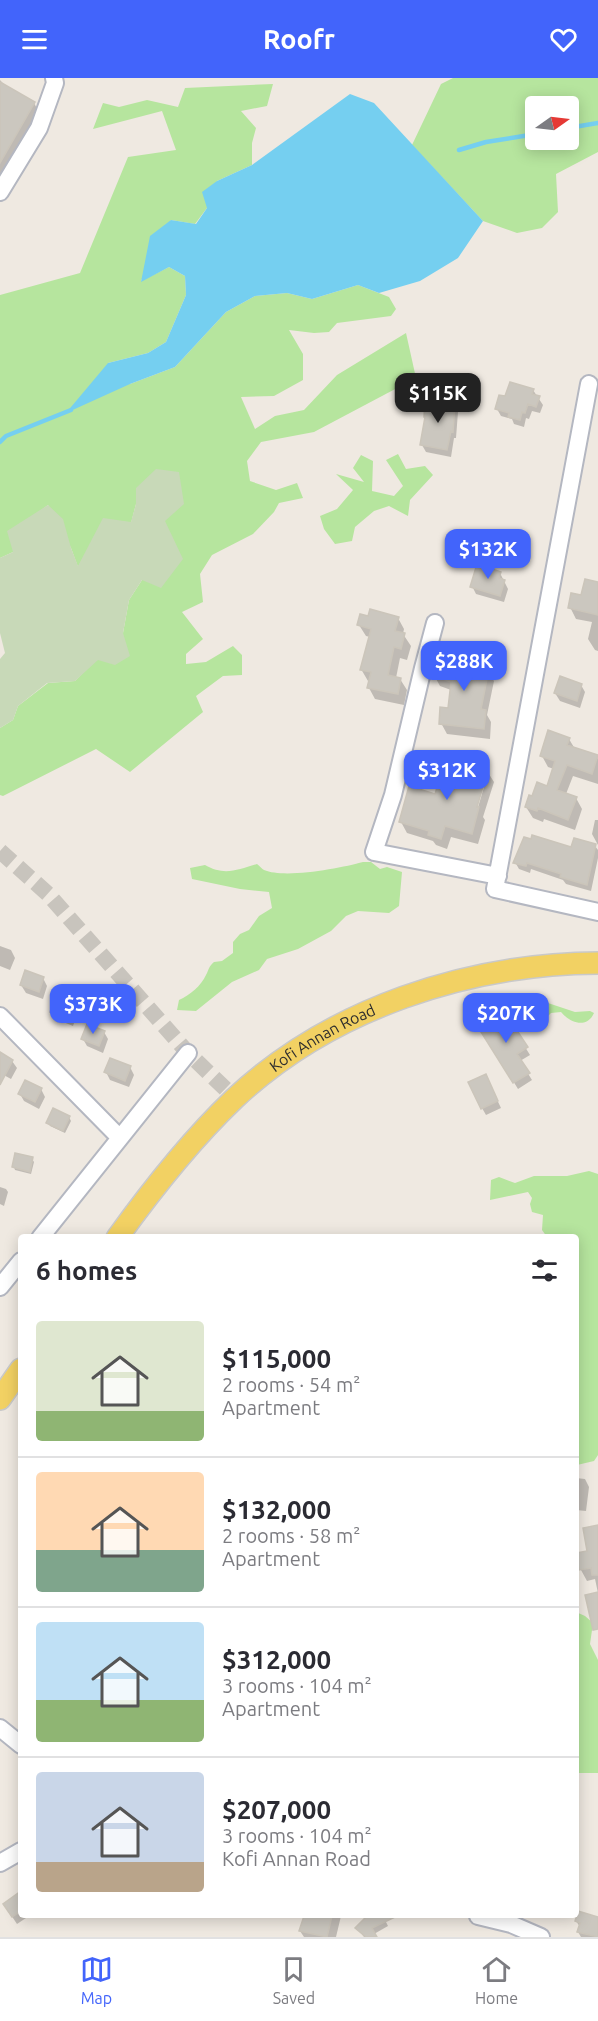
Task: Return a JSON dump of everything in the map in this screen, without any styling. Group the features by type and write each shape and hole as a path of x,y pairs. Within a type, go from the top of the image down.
{"main road":[{"name":"Kofi Annan Road","path":"120,1234 149,1193 194,1139 236,1098 301,1047 370,1011 459,980 528,967 598,963"},
{"path":"0,1400 18,1373"}],"street":[{"path":"0,192 39,128 56,83 54,78"},
{"path":"588,384 495,889 598,912"},
{"path":"435,623 393,795 374,852 498,876"},
{"path":"0,1016 119,1137"},
{"path":"43,1234 188,1053"},
{"path":"0,1287 18,1265"},
{"path":"0,1728 18,1743"},
{"path":"0,1863 18,1853"},
{"path":"482,1918 508,1930 541,1937"}],"green space":[{"path":"453,78 598,78 598,152 556,174 558,212 542,228 517,233 483,221 412,145 441,84"},
{"path":"273,84 267,106 241,111 256,128 252,143 252,165 217,181 207,208 195,224 171,220 141,281 169,267 185,276 186,295 166,342 148,353 108,363 130,384 175,367 226,312 255,296 287,293 312,299 358,285 389,297 396,309 391,316 337,323 329,332 289,330 303,354 303,380 274,396 241,397 255,429 275,416 304,410 337,375 406,333 416,378 314,432 261,442 247,461 250,481 276,490 297,483 303,498 279,503 274,512 253,534 212,555 200,574 203,602 182,612 203,639 186,654 186,664 206,662 233,646 242,655 242,675 223,676 196,696 203,712 130,772 96,749 3,796 0,795 0,728 13,720 18,706 48,683 75,681 123,633 129,600 142,580 136,488 136,504 131,523 89,547 78,567 71,548 48,505 33,516 13,552 0,558 0,295 80,273 128,157 176,150 162,111 93,129 103,103 119,107 147,100 178,107 185,88"},
{"path":"398,454 406,469 425,466 433,475 410,500 408,516 389,506 374,511 355,527 352,541 335,544 324,529 320,516 337,509 353,490 336,474 364,482 353,468 361,455 373,461 372,491 394,496 403,486 386,460"},
{"path":"156,469 179,472 184,504 165,521 183,559 161,588 142,580 129,600 123,633 130,656 115,665 98,660 75,681 47,683 18,706 13,720 0,728 0,659 5,653 0,633 0,558 13,552 7,531 48,505 63,519 78,566 103,518 131,522 136,504 136,488"},
{"path":"371,862 380,869 387,867 402,872 399,906 389,913 358,911 346,916 331,931 298,949 267,959 259,970 232,982 196,1011 177,1010 179,1000 198,986 212,963 222,961 233,953 233,942 240,934 249,930 259,916 272,908 269,892 240,889 192,879 190,868 205,865 218,870 231,871 257,864 264,870 273,872 299,873 328,870"},
{"path":"539,1000 575,1012 594,1013 587,1021 578,1023 561,1012 551,1013 535,1029 525,1020 521,1006 530,1001"},
{"path":"589,1171 598,1174 598,1455 594,1461 579,1465 579,1234 545,1234 542,1230 543,1215 532,1212 530,1204 532,1198 528,1192 490,1200 491,1180 499,1177 515,1183 534,1176 567,1176"},
{"path":"579,1613 593,1623 590,1644 598,1660 598,1773 579,1773"}],"water":[{"path":"350,94 374,103 483,221 458,258 420,281 379,293 358,285 312,299 287,293 255,296 226,312 175,367 130,384 66,413 108,363 148,353 166,342 186,295 185,276 169,267 141,282 150,236 171,220 196,224 207,208 202,192 217,181 252,165"}],"building":[{"path":"0,82 35,102 0,163"},
{"path":"510,382 534,389 532,394 540,396 536,407 528,404 520,420 508,417 509,413 495,409 499,395 505,396"},
{"path":"425,401 455,403 453,432 451,431 447,450 420,445 425,417"},
{"path":"477,564 501,572 499,578 505,580 500,596 470,587"},
{"path":"585,579 598,582 598,615 568,608 571,593 581,595"},
{"path":"370,609 399,617 395,631 405,633 401,649 394,647 388,675 401,678 398,694 367,688 371,672 360,670 371,629 357,625 360,614 368,616"},
{"path":"454,653 480,659 479,667 489,669 481,709 486,710 484,729 439,724 440,707 448,708 451,682 432,675 435,662 451,665"},
{"path":"560,676 582,684 577,701 554,693"},
{"path":"548,730 570,738 567,745 598,755 592,774 567,765 557,790 577,797 568,820 538,808 537,811 525,807 537,782 547,786 555,761 540,756"},
{"path":"446,757 488,770 472,834 445,826 441,839 428,835 429,831 399,822 409,786 435,794"},
{"path":"532,835 571,847 574,838 596,844 587,885 527,863 526,866 513,863 524,837 531,839"},
{"path":"25,970 44,977 39,992 20,985"},
{"path":"56,996 75,1003 69,1019 50,1012"},
{"path":"500,1005 516,1033 518,1032 528,1047 517,1054 530,1073 513,1083 481,1032 491,1025 485,1014"},
{"path":"87,1024 105,1031 99,1046 81,1039"},
{"path":"0,1052 13,1060 0,1085"},
{"path":"110,1058 131,1066 125,1081 104,1072"},
{"path":"486,1074 498,1101 481,1109 468,1082"},
{"path":"25,1080 42,1088 35,1102 18,1094"},
{"path":"53,1108 70,1116 63,1131 46,1123"},
{"path":"15,1153 33,1157 30,1172 12,1167"},
{"path":"598,1525 598,1575 592,1575 591,1568 579,1570 579,1552 587,1551 583,1528"},
{"path":"598,1592 598,1629 593,1630 585,1595"},
{"path":"18,1893 18,1913 12,1917 3,1904"},
{"path":"579,1911 598,1917 598,1937 577,1932 580,1923 575,1921 576,1918 579,1918"},
{"path":"303,1918 332,1918 327,1937 299,1931"},
{"path":"365,1918 393,1918 372,1928 377,1937 366,1937 355,1928"}],"waterway":[{"path":"579,126 598,123"},
{"path":"459,150 486,142 525,136"},
{"path":"0,442 6,436 71,410"}],"tunnel":[{"path":"0,851 48,894 188,1053 235,1098"}]}
